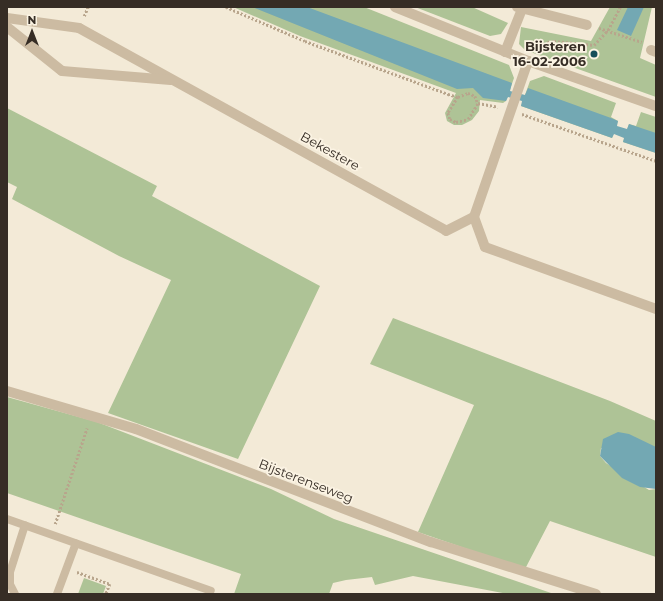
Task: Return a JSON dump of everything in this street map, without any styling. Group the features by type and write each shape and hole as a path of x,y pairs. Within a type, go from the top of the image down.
{"street":[{"path":"395,7 531,62 656,106"},
{"path":"505,52 520,8 587,25"},
{"name":"Bekestere","path":"7,18 79,28 446,230 474,218"},
{"name":"Bekestere","path":"7,27 62,71 174,80"},
{"path":"531,62 519,87 474,218 485,247 656,309"},
{"name":"Bijsterenseweg","path":"7,391 136,429 431,542 596,594"}],"lane":[{"path":"7,519 211,591"},
{"path":"15,594 10,584 10,572 25,525"},
{"path":"57,594 76,543"}],"path":[{"path":"226,7 305,41 458,97"},
{"path":"531,62 548,42 594,45 608,30 620,7"},
{"path":"587,25 608,30 646,44 654,51"},
{"path":"478,103 468,119 456,122 450,119 448,113 458,97 464,93 472,94 478,103 512,108 656,161"},
{"path":"51,534 91,416"},
{"path":"67,569 110,584 106,594"}],"green space":[{"path":"233,7 364,7 509,65 514,78 506,101 503,103 480,100 479,111 472,120 462,125 454,125 447,121 445,113 456,93 300,36"},
{"path":"415,7 472,7 508,23 501,34 490,36"},
{"path":"610,7 652,7 640,58 656,65 656,97 525,50 519,44 521,27 591,41"},
{"path":"544,76 616,103 611,117 618,121 612,138 521,106 530,81"},
{"path":"7,108 157,186 152,196 320,286 238,459 108,413 171,280 119,256 12,199 17,187 7,182"},
{"path":"641,112 656,117 656,153 623,142 629,124 636,126"},
{"path":"393,318 610,401 656,421 656,447 601,448 600,456 606,463 649,490 656,489 656,557 550,521 525,569 418,532 474,405 370,364"},
{"path":"7,397 97,422 271,489 334,519 554,594 508,594 413,576 375,585 372,577 346,580 333,583 329,594 234,594 241,574 7,493"},
{"path":"84,578 106,586 103,594 78,594"}],"water":[{"path":"252,7 307,7 512,83 510,91 525,95 528,88 611,118 618,121 617,126 627,129 629,124 656,133 656,153 623,142 624,138 614,134 612,138 521,106 522,101 508,97 506,101 483,98 473,88 457,89"},
{"path":"628,7 644,7 631,36 617,30"},
{"path":"618,432 629,434 656,447 656,489 640,487 622,478 600,456 603,439"}],"place":[{"name":"Bijsteren 16-02-2006","path":"594,54"}]}
